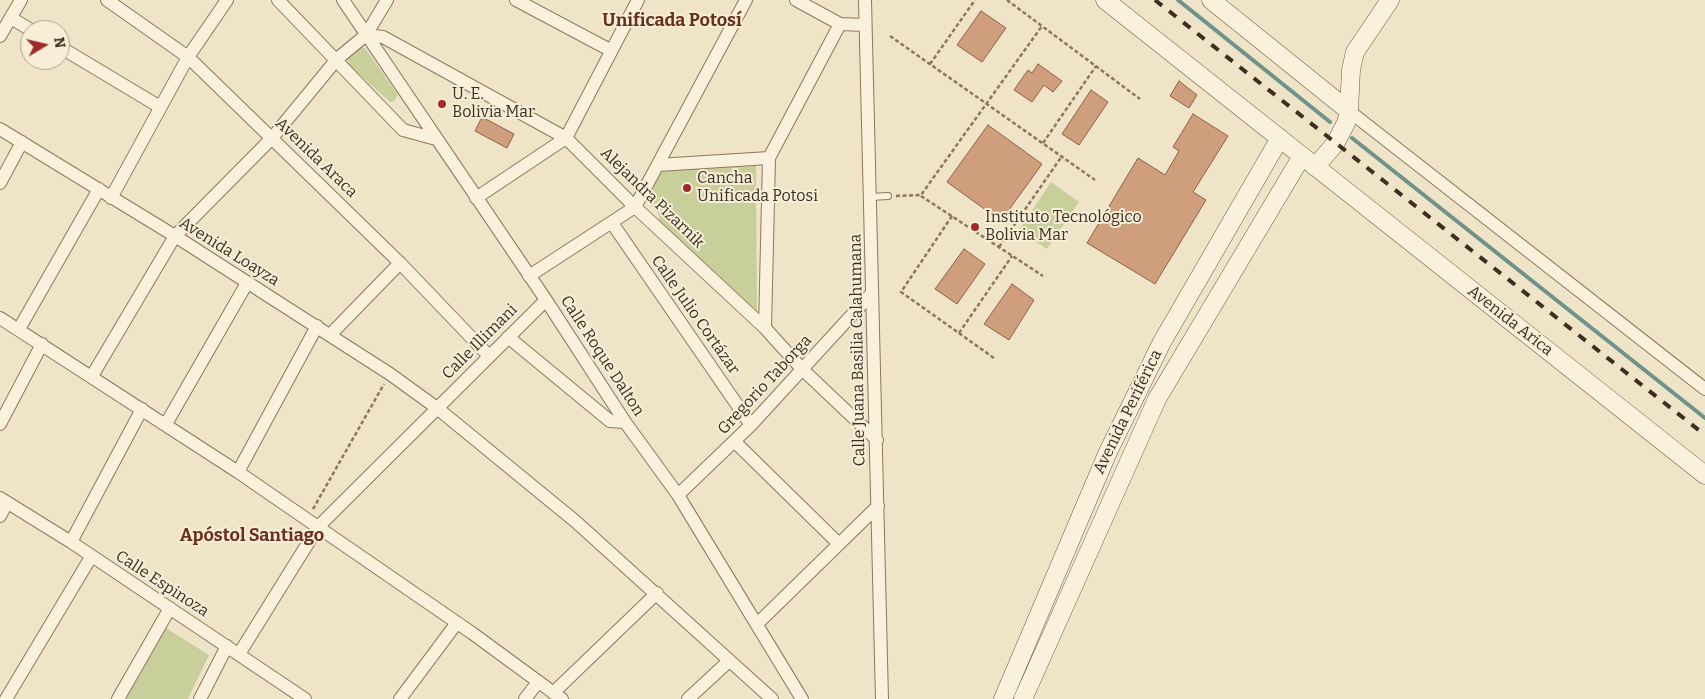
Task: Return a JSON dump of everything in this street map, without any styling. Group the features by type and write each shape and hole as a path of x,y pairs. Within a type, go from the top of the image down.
{"street":[{"path":"0,36 21,0"},
{"name":"Avenida Araca","path":"107,0 188,58 400,263 488,356"},
{"path":"112,198 188,58 228,0"},
{"path":"278,0 338,59 403,130 436,139"},
{"name":"Calle Roque Dalton","path":"343,0 546,300 625,422 678,495 802,699"},
{"path":"92,376 174,236 272,138 338,59 366,35 387,0"},
{"path":"516,0 530,3 610,50"},
{"path":"476,198 566,138 610,50 638,0"},
{"path":"529,276 634,207 746,0"},
{"path":"796,0 840,24 866,25"},
{"name":"Calle Juana Basilia Calahumana","path":"866,0 882,699"},
{"name":"Avenida Arica","path":"1105,0 1705,475"},
{"path":"1211,0 1705,389"},
{"name":"Avenida Periférica","path":"1023,699 1157,399 1308,161 1335,144 1350,110 1351,70 1355,52 1390,0"},
{"path":"11,18 20,23"},
{"path":"765,328 769,158 840,24"},
{"name":"Alejandra Pizarnik","path":"366,35 383,37 566,138 634,207 765,328 802,370 877,440"},
{"path":"70,53 160,107"},
{"name":"Avenida Loayza","path":"0,130 99,189 317,326 390,374 437,408 575,521 772,699"},
{"name":"Avenida Periférica","path":"1003,699 1108,452 1162,342 1280,138"},
{"path":"0,183 22,142"},
{"path":"658,165 769,158"},
{"path":"19,329 99,189"},
{"name":"Calle Julio Cortázar","path":"612,223 751,426"},
{"path":"330,335 400,263"},
{"path":"166,424 247,283"},
{"name":"Gregorio Taborga","path":"678,495 751,426 872,293"},
{"name":"Calle Illimani","path":"239,654 312,524 437,408 546,300"},
{"path":"0,318 238,472 557,696 656,593"},
{"path":"238,472 317,326"},
{"path":"508,337 610,421 625,422"},
{"path":"0,424 42,344"},
{"path":"70,542 142,409"},
{"path":"735,442 838,543"},
{"path":"0,516 4,500"},
{"name":"Calle Espinoza","path":"4,500 305,699"},
{"path":"757,624 878,506"},
{"path":"6,699 91,556"},
{"path":"118,699 170,608"},
{"path":"400,699 456,624"},
{"path":"200,699 227,646"},
{"path":"688,699 729,660"},
{"path":"525,699 538,682"}],"lane":[{"path":"871,197 888,196"}],"path":[{"path":"930,64 975,0"},
{"path":"1007,0 1140,99"},
{"path":"921,195 1042,26"},
{"path":"890,36 1095,180"},
{"path":"1043,143 1096,66"},
{"path":"999,247 1062,156"},
{"path":"888,196 921,195 1043,276"},
{"path":"952,216 901,292 994,358"},
{"path":"959,333 1012,256"},
{"path":"312,524 390,374"}],"green space":[{"path":"360,47 365,48 398,95 394,101 390,102 348,64 348,57"},
{"path":"756,165 757,311 662,230 658,213 649,204 659,168"},
{"path":"1051,182 1079,202 1047,249 1019,230"},
{"path":"166,628 209,655 188,699 126,699"}],"building":[{"path":"981,11 1006,28 982,62 957,45"},
{"path":"1038,64 1062,81 1053,92 1044,85 1032,102 1014,90 1028,70 1032,73"},
{"path":"1179,81 1197,95 1189,108 1170,96"},
{"path":"1091,90 1108,102 1079,145 1062,134"},
{"path":"1193,114 1228,136 1193,192 1206,200 1155,284 1087,243 1138,158 1165,175 1179,151 1173,147"},
{"path":"482,117 514,134 507,148 475,131"},
{"path":"988,125 1042,164 1001,221 947,182"},
{"path":"964,249 985,264 957,304 935,289"},
{"path":"1012,284 1034,300 1009,340 984,324"}],"waterway":[{"path":"1178,0 1330,122"},
{"path":"1352,138 1705,418"}],"railway":[{"path":"1155,0 1705,435"}],"place":[{"name":"U. E. Bolivia Mar","path":"442,104"},
{"name":"Cancha Unificada Potosi","path":"687,188"},
{"name":"Instituto Tecnológico Bolivia Mar","path":"975,227"}],"district":[{"name":"Unificada Potosí","path":"672,21"},
{"name":"Apóstol Santiago","path":"252,536"}]}
